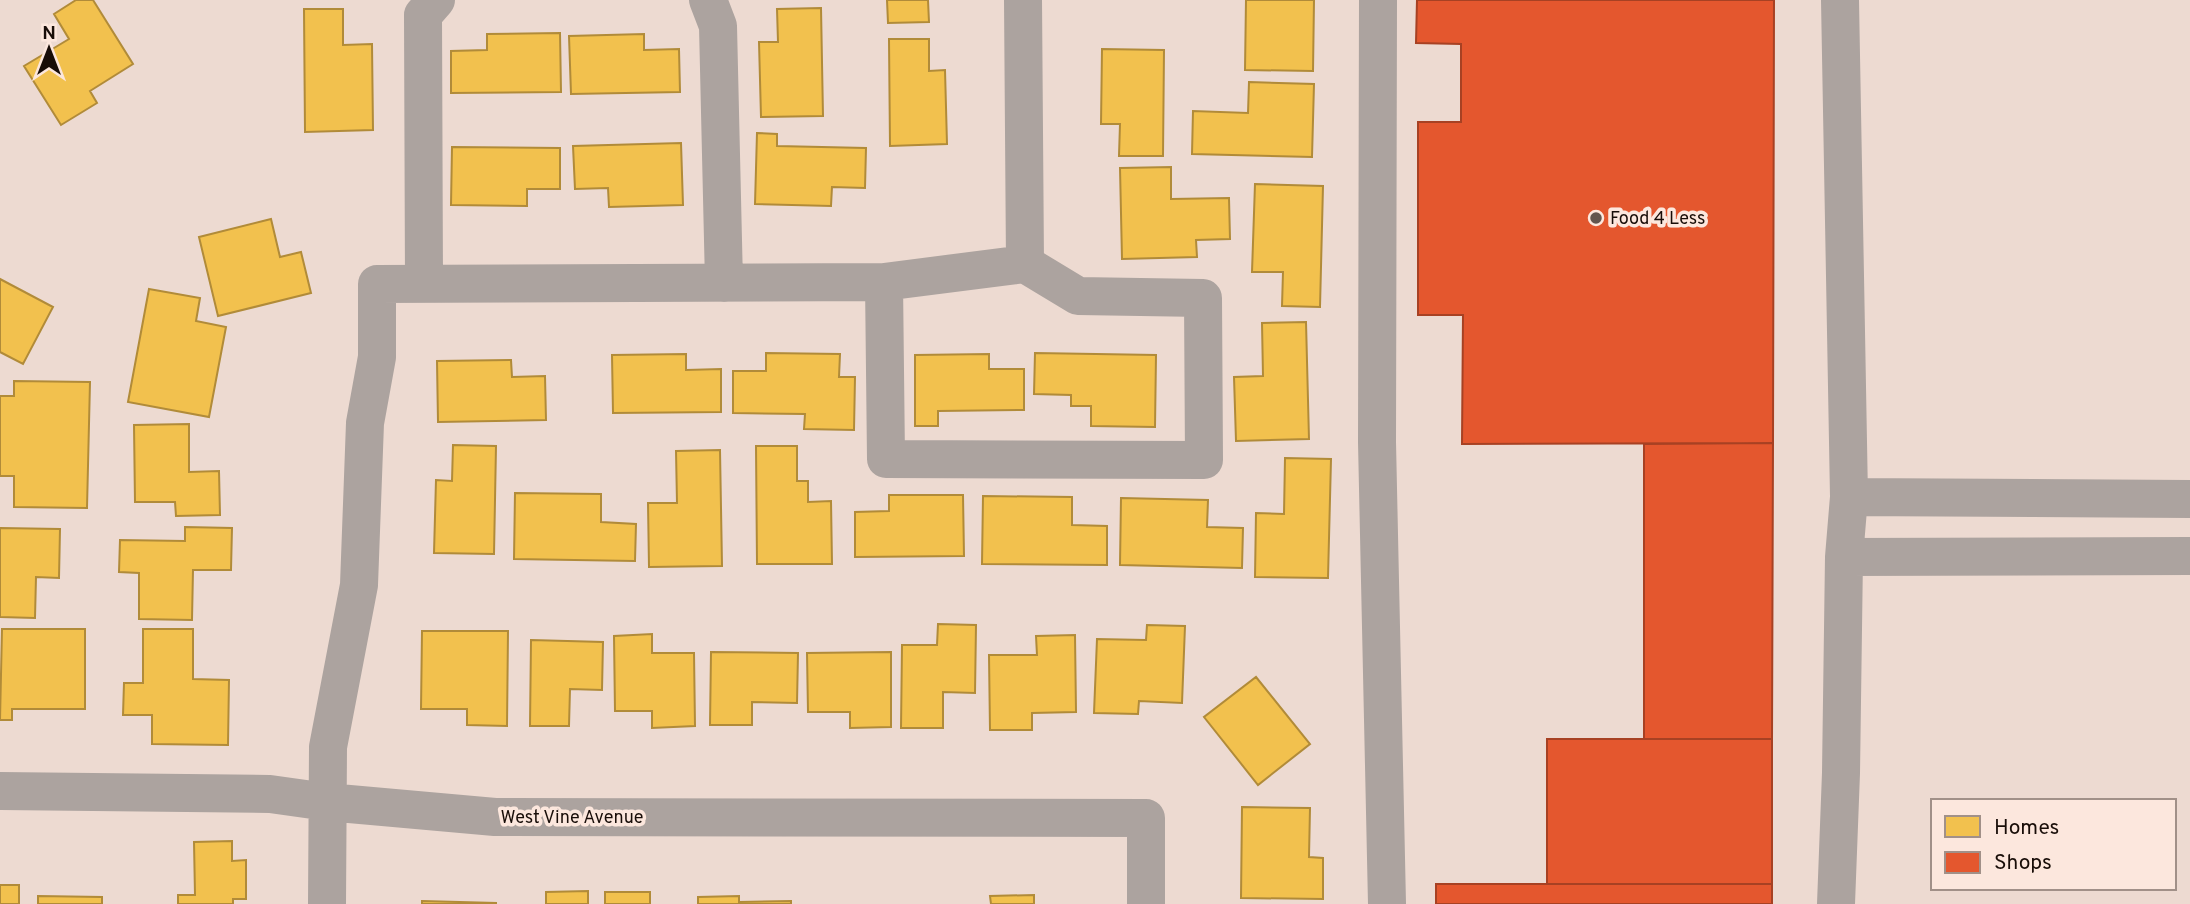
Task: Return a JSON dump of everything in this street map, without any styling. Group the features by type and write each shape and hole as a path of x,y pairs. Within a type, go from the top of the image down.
{"street":[{"path":"424,284 423,15 436,0"},
{"path":"708,0 719,26 724,283"},
{"path":"1023,0 1025,264"},
{"path":"1378,0 1377,442 1387,904"},
{"path":"1836,904 1843,558 1849,497 1840,0"},
{"path":"327,904 328,747 359,584 366,423 377,356 377,284 884,282 1025,264 1078,296 1203,298 1204,460 886,458 884,282"},
{"path":"1849,497 2190,499"},
{"path":"1843,558 2190,556"},
{"name":"West Vine Avenue","path":"0,791 270,794 327,802 495,817 1146,818 1146,904"}],"building: Homes":[{"path":"76,0 93,0 133,64 90,91 97,103 61,125 24,66 69,39 54,14"},
{"path":"887,0 928,0 929,22 888,23"},
{"path":"1246,0 1314,0 1313,71 1245,70"},
{"path":"821,8 823,116 761,117 759,42 778,42 777,9"},
{"path":"304,9 343,9 343,45 372,44 373,130 305,132"},
{"path":"560,33 561,92 451,93 451,51 487,50 487,34"},
{"path":"644,34 644,50 679,49 680,92 571,94 569,36"},
{"path":"889,39 929,39 929,71 945,70 947,144 890,146"},
{"path":"1102,49 1164,50 1163,156 1119,156 1120,124 1101,124"},
{"path":"1249,82 1314,84 1312,157 1192,154 1193,111 1248,113"},
{"path":"757,133 777,134 777,146 866,148 865,188 832,187 831,206 755,204"},
{"path":"681,143 683,205 609,207 608,188 575,189 573,146"},
{"path":"452,147 560,148 560,189 527,189 527,206 451,205"},
{"path":"1171,167 1171,199 1229,198 1230,239 1196,240 1197,257 1122,259 1120,168"},
{"path":"1255,184 1323,186 1320,307 1282,306 1283,272 1252,272"},
{"path":"271,219 280,257 301,252 311,293 218,316 199,237"},
{"path":"0,279 53,307 23,364 0,352"},
{"path":"149,289 200,298 196,321 226,327 209,417 128,402"},
{"path":"1306,322 1309,439 1236,441 1234,377 1263,376 1262,323"},
{"path":"766,353 840,354 839,377 855,377 854,430 804,429 805,414 733,413 733,371 766,371"},
{"path":"1035,353 1156,355 1155,427 1091,426 1091,406 1071,406 1071,395 1034,394"},
{"path":"686,354 686,370 721,369 721,412 613,413 612,355"},
{"path":"989,354 989,369 1024,369 1024,410 938,411 938,426 915,426 915,355"},
{"path":"511,360 512,377 545,376 546,420 438,422 437,361"},
{"path":"14,381 90,382 87,508 14,507 14,476 0,476 0,396 14,396"},
{"path":"189,424 189,472 219,471 220,515 176,516 175,502 135,502 134,425"},
{"path":"453,445 496,446 494,554 434,553 436,480 452,481"},
{"path":"756,446 797,446 797,481 808,481 808,502 831,501 832,564 757,564"},
{"path":"720,450 722,566 649,567 648,503 677,503 676,451"},
{"path":"1285,458 1331,459 1328,578 1255,577 1256,513 1284,514"},
{"path":"515,493 601,494 601,522 636,524 635,561 514,559"},
{"path":"889,495 963,495 964,556 855,557 855,512 889,511"},
{"path":"983,496 1072,497 1072,525 1107,526 1107,565 982,564"},
{"path":"1121,498 1208,500 1207,527 1243,528 1242,568 1120,565"},
{"path":"185,527 232,528 231,570 193,570 192,620 139,619 139,573 119,572 120,540 185,541"},
{"path":"0,528 60,529 59,578 36,577 35,618 0,617"},
{"path":"938,624 976,625 975,693 943,692 943,728 901,728 902,645 937,645"},
{"path":"1147,625 1185,626 1182,703 1139,701 1138,714 1094,713 1097,639 1146,640"},
{"path":"2,629 85,629 85,709 12,709 12,720 0,720"},
{"path":"143,629 193,629 193,679 229,680 228,745 152,744 152,715 123,715 124,683 143,683"},
{"path":"422,631 508,631 507,726 467,725 467,709 421,709"},
{"path":"652,634 652,653 694,653 695,726 652,728 652,711 615,711 614,636"},
{"path":"1075,635 1076,712 1032,713 1032,730 990,730 989,655 1037,655 1036,636"},
{"path":"531,640 603,642 602,690 570,689 569,726 530,726"},
{"path":"711,652 798,653 797,703 752,702 752,725 710,725"},
{"path":"891,652 891,727 850,728 850,712 808,712 807,653"},
{"path":"1256,677 1310,744 1258,785 1204,717"},
{"path":"1242,807 1310,808 1309,857 1323,858 1323,899 1241,898"},
{"path":"232,841 232,861 246,860 246,899 233,899 233,904 178,904 178,895 195,895 194,842"},
{"path":"0,885 19,885 19,904 0,904"},
{"path":"588,891 588,904 546,904 546,892"},
{"path":"605,892 650,892 650,904 605,904"},
{"path":"1034,895 1034,904 991,904 990,896"},
{"path":"38,896 102,897 102,904 38,904"},
{"path":"739,896 739,902 791,901 791,904 698,904 698,897"},
{"path":"422,901 496,903 496,904 422,904"}],"building: Shops":[{"name":"Food 4 Less","path":"1417,0 1774,0 1773,443 1462,444 1463,315 1418,315 1418,122 1461,122 1461,44 1416,43"},
{"path":"1773,443 1772,739 1644,739 1644,444"},
{"path":"1547,739 1772,739 1772,884 1547,884"},
{"path":"1436,884 1772,884 1772,904 1436,904"}],"place":[{"name":"Food 4 Less","path":"1596,218"}]}
